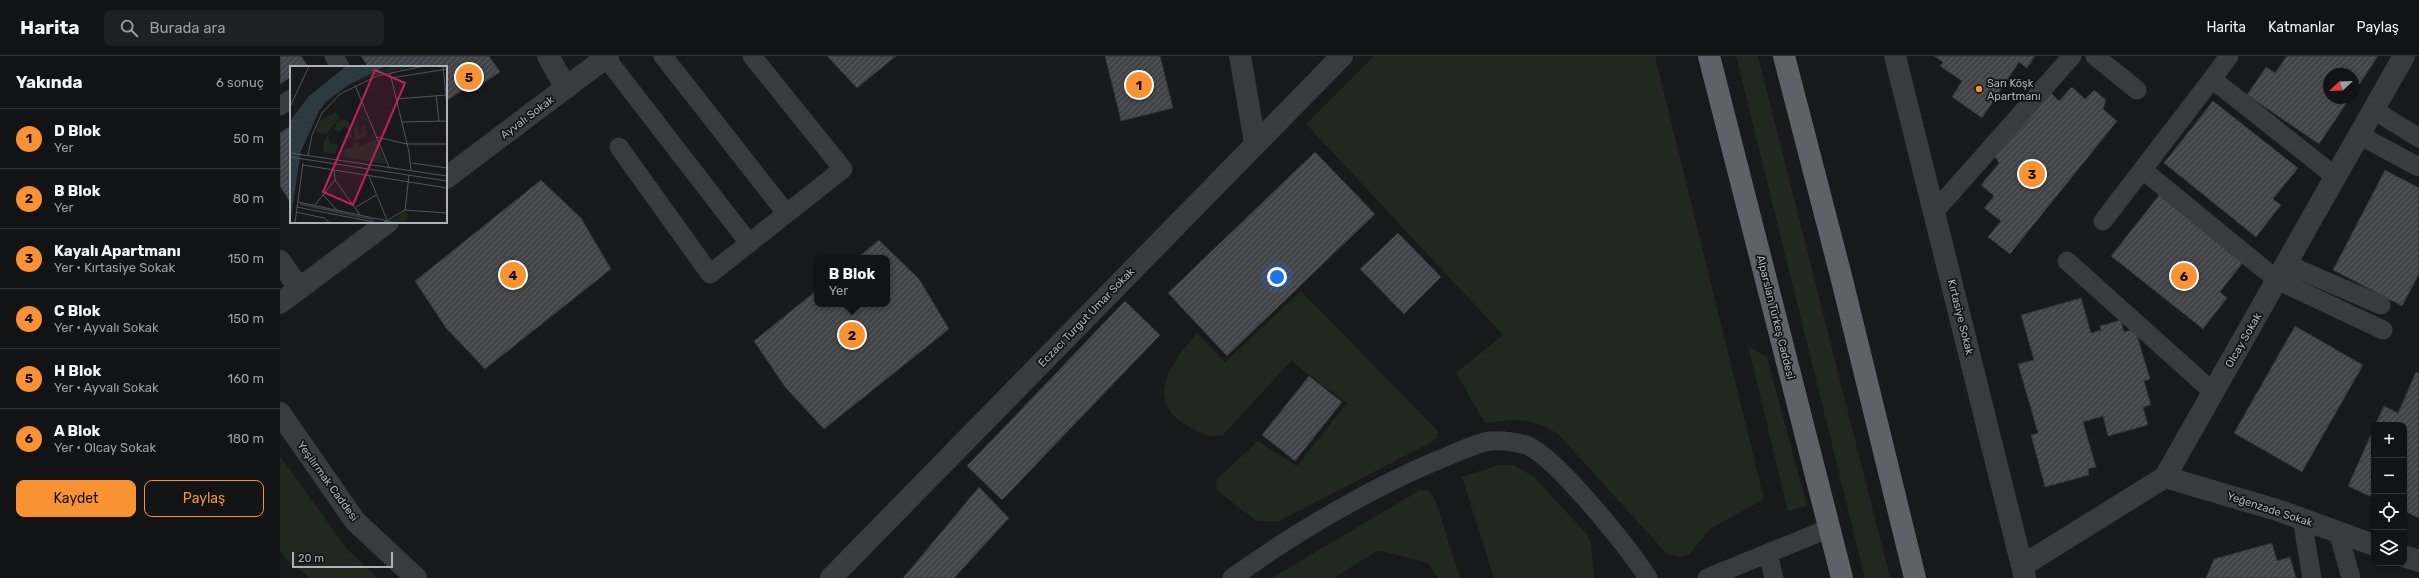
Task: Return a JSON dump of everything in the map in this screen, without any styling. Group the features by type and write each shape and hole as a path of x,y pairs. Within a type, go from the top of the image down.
{"highway":[{"name":"Alparslan Türkeş Caddesi","path":"1709,56 1842,578"},
{"path":"1784,56 1841,276 1915,578"}],"street":[{"path":"548,56 566,88"},
{"path":"1240,56 1255,143"},
{"name":"Eczacı Turgut Umar Sokak","path":"831,578 1255,143 1342,56"},
{"name":"Kırtasiye Sokak","path":"1895,56 1935,211 2023,572"},
{"name":"Olcay Sokak","path":"2023,572 2165,477 2404,56"},
{"name":"Ayvalı Sokak","path":"447,177 607,57"},
{"path":"280,302 387,223"},
{"path":"280,261 299,288"},
{"name":"Yeşilırmak Caddesi","path":"280,414 355,521 416,578"},
{"name":"Yeğenzade Sokak","path":"2165,477 2302,518 2371,544"},
{"path":"2407,557 2419,561"}],"lane":[{"path":"334,56 339,66"},
{"path":"663,56 786,214"},
{"path":"618,146 710,274 842,169 752,56"},
{"path":"1935,211 2072,56"},
{"path":"2094,56 2137,90"},
{"path":"2103,221 2229,56"},
{"path":"607,57 749,243"},
{"path":"2212,79 2336,177"},
{"path":"280,106 290,100"},
{"path":"2374,110 2419,138"},
{"path":"2359,135 2419,167"},
{"path":"2143,170 2281,272 2383,330"},
{"path":"2067,261 2213,392"},
{"path":"2281,272 2381,305"},
{"path":"1232,578 1321,521 1428,463 1490,441 1505,441 1527,445 1544,456 1622,542 1648,578"},
{"path":"2302,518 2312,578"},
{"path":"1707,578 1830,528"},
{"path":"2338,532 2351,578"},
{"path":"1768,553 1774,578"}],"shaded area":[{"path":"1374,56 1655,56 1764,499 1710,529 1689,555 1681,557 1667,554 1558,434 1538,424 1523,420 1506,420 1485,423 1456,373 1503,335 1306,124"},
{"path":"1736,56 1758,56 1890,578 1865,578"},
{"path":"1301,291 1437,430 1437,437 1432,442 1279,521 1257,521 1220,493 1216,488 1217,479 1258,441 1297,466 1347,403 1291,361 1223,435 1212,436 1199,432 1186,425 1173,415 1166,403 1164,392 1166,379 1179,355 1197,333 1225,362"},
{"path":"1748,346 1767,357 1807,506 1788,511"},
{"path":"280,456 347,549 378,578 310,578 289,562 280,550"},
{"path":"1499,465 1513,465 1533,476 1587,534 1591,544 1594,578 1494,578 1462,477"},
{"path":"1420,490 1429,491 1435,499 1460,578 1438,578 1428,563 1382,551 1375,552 1334,578 1272,578"}],"building":[{"path":"280,56 301,56 308,66 290,66 290,78 280,84"},
{"path":"361,56 489,56 500,72 476,88 473,83 447,100 447,66 367,66"},
{"path":"827,56 896,56 857,88"},
{"path":"1105,56 1160,56 1173,108 1121,121"},
{"name":"Sarı Köşk Apartmanı","path":"1934,56 2035,56 2027,68 2019,62 1982,118 1952,97 1962,81 1940,66 1943,62"},
{"path":"2287,56 2378,56 2359,85 2359,68 2323,68 2323,104 2346,104 2319,144 2247,95 2266,67 2275,73"},
{"path":"2072,87 2085,99 2094,90 2106,100 2103,109 2117,121 2010,254 1988,237 2001,221 1984,208 1994,196 1981,185 1999,163 1992,152 2048,90 2059,101"},
{"path":"2213,101 2298,168 2273,199 2281,205 2256,237 2164,163"},
{"path":"290,127 290,202 280,186 280,133"},
{"path":"1315,152 1375,214 1227,356 1168,293"},
{"path":"2385,170 2419,188 2419,274 2402,306 2333,270"},
{"path":"541,180 581,218 611,269 485,369 446,328 415,281"},
{"path":"2160,194 2245,260 2220,292 2227,298 2203,329 2111,256"},
{"path":"1398,233 1441,277 1404,314 1360,269"},
{"path":"879,240 919,279 949,329 824,429 785,387 754,341 814,292 814,307 890,307 890,255 861,255"},
{"path":"2081,298 2091,333 2101,330 2100,326 2121,320 2124,332 2135,329 2150,379 2144,381 2151,405 2143,407 2148,425 2108,436 2103,416 2083,422 2096,467 2088,469 2089,475 2045,487 2031,435 2038,433 2018,364 2034,360 2021,315"},
{"path":"1125,301 1160,335 1002,500 967,466"},
{"path":"2295,326 2363,365 2302,472 2234,433"},
{"path":"2416,372 2419,373 2419,518 2407,512 2407,422 2376,422 2384,406 2398,413"},
{"path":"1309,376 1342,402 1295,461 1262,435"},
{"path":"2371,435 2371,497 2348,486"},
{"path":"979,487 1009,518 954,578 903,578"},
{"path":"2272,543 2277,561 2290,557 2296,578 2206,578 2214,559"}],"place":[{"name":"H Blok","path":"469,77"},
{"name":"D Blok","path":"1139,85"},
{"name":"Sarı Köşk Apartmanı","path":"1979,89"},
{"name":"Kayalı Apartmanı","path":"2032,174"},
{"name":"C Blok","path":"513,275"},
{"name":"A Blok","path":"2184,276"},
{"name":"B Blok","path":"852,335"}]}
